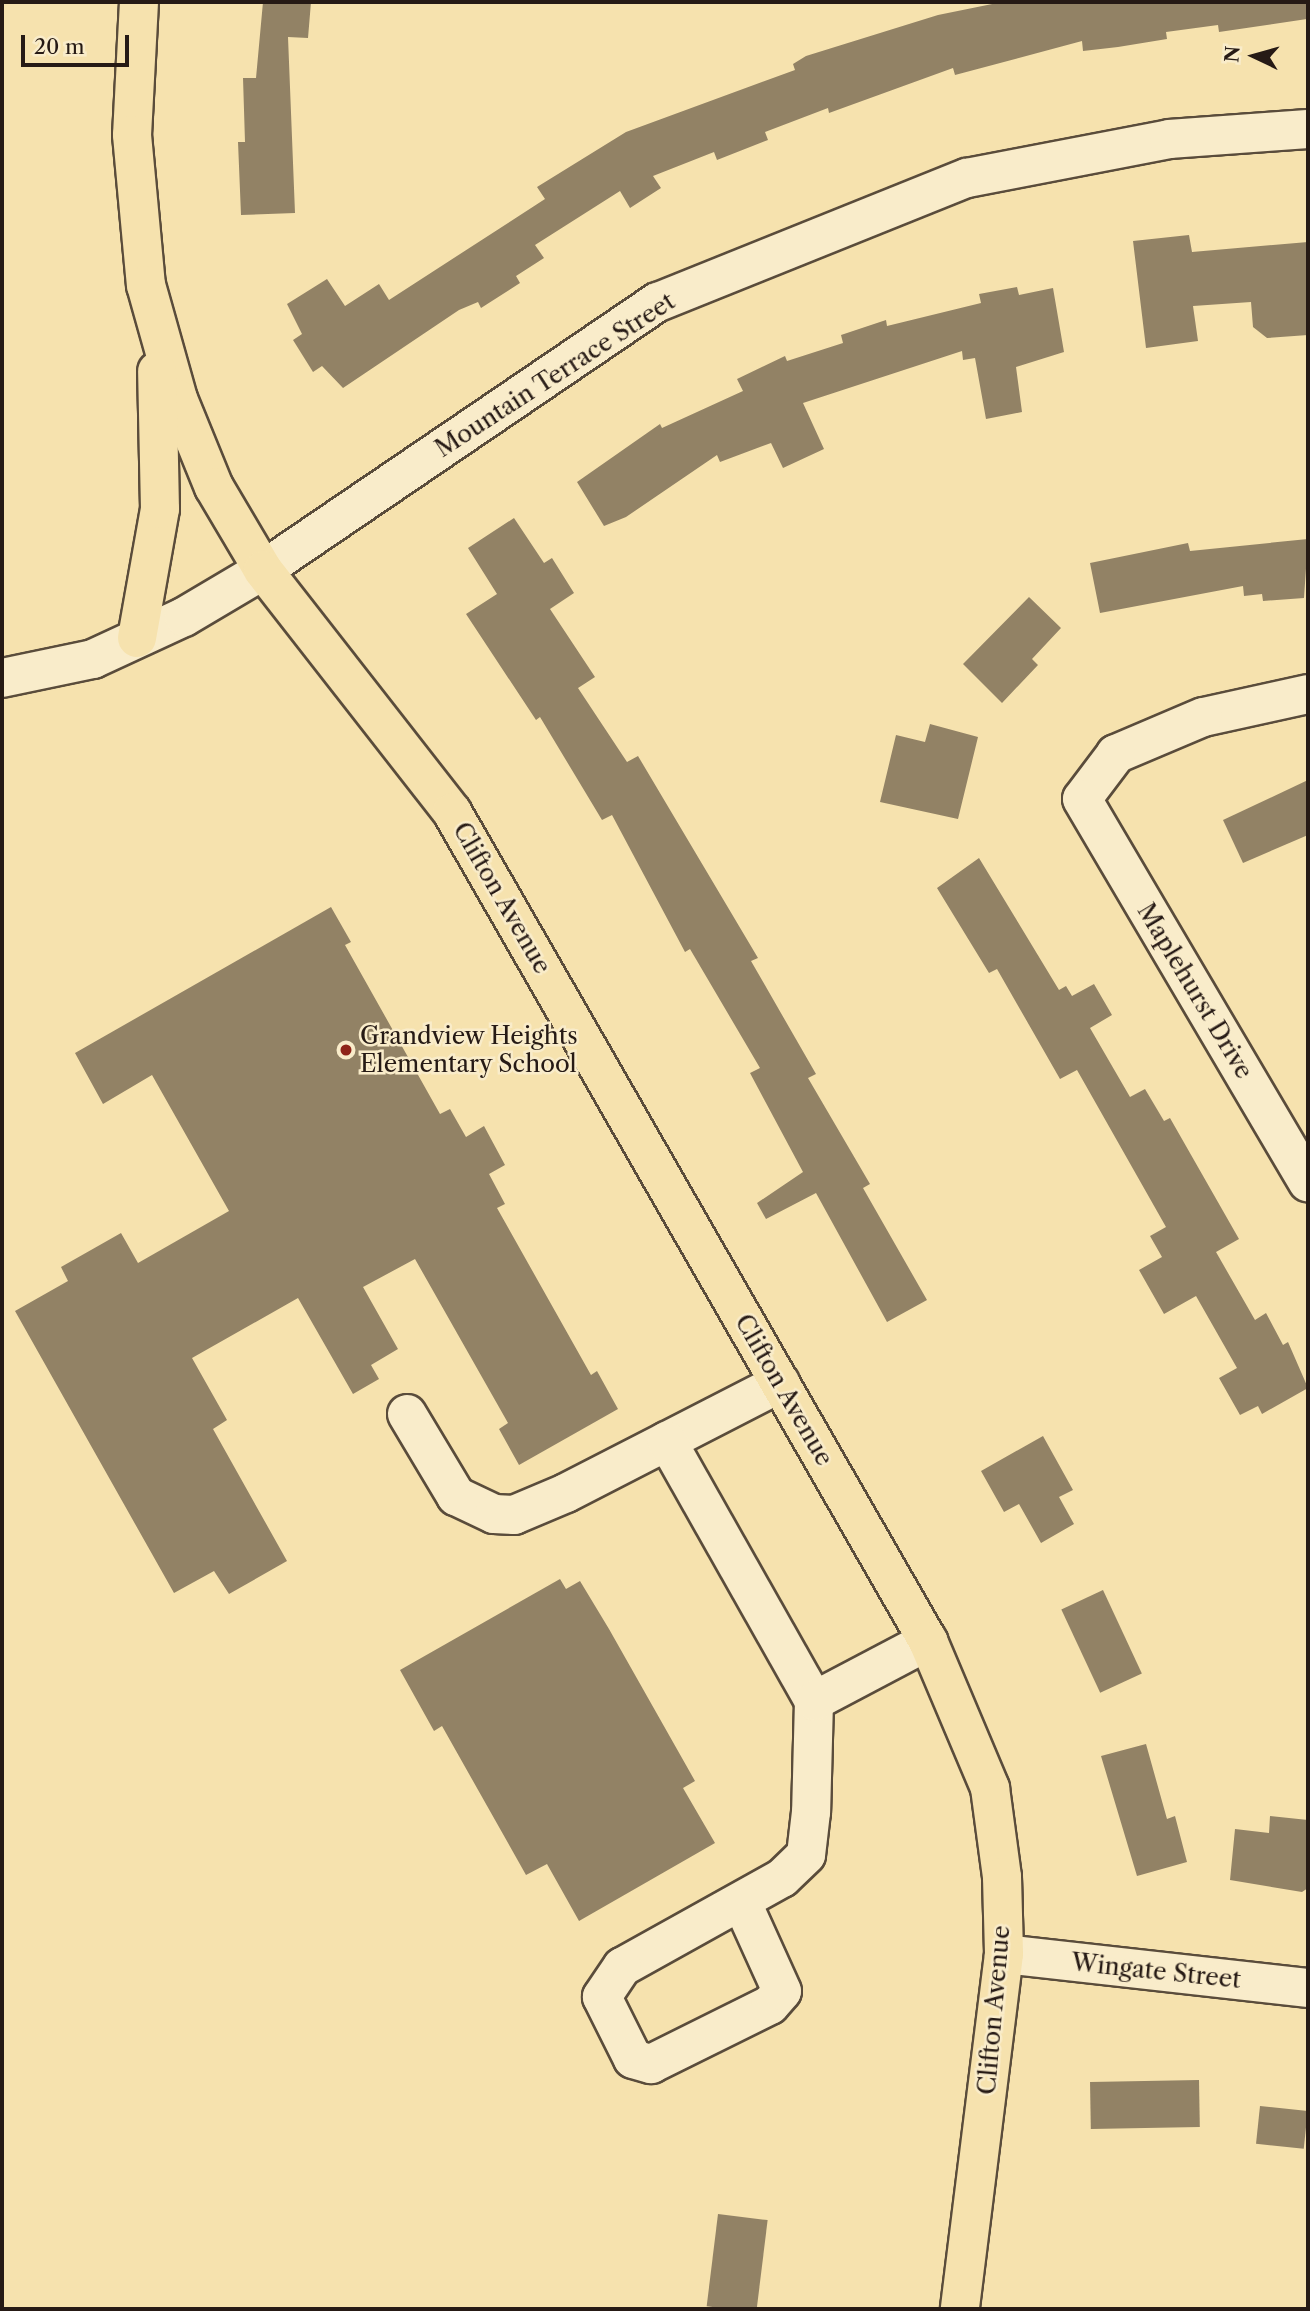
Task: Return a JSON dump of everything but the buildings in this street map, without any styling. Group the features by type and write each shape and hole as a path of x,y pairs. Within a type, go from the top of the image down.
{"main road":[{"path":"137,638 160,509 156,323 146,285 132,135 139,2"},
{"name":"Clifton Avenue","path":"156,323 178,398 214,487 263,570 453,811 928,1641 990,1788 1002,1877 1004,1954 960,2309"}],"street":[{"name":"Mountain Terrace Street","path":"2,678 93,659 263,570 658,302 967,178 1169,139 1308,129"},
{"name":"Maplehurst Drive","path":"1308,694 1203,717 1116,754 1082,799 1308,1182"},
{"path":"407,1414 456,1496 494,1514 534,1509 780,1383"},
{"path":"667,1441 814,1701 806,1855 742,1903 622,1967 602,1997 632,2059 651,2064 769,2005 782,1991 742,1903"},
{"path":"814,1701 928,1641"},
{"name":"Wingate Street","path":"1004,1954 1308,1988"}],"place":[{"name":"Grandview Heights Elementary School","path":"346,1050"}]}
